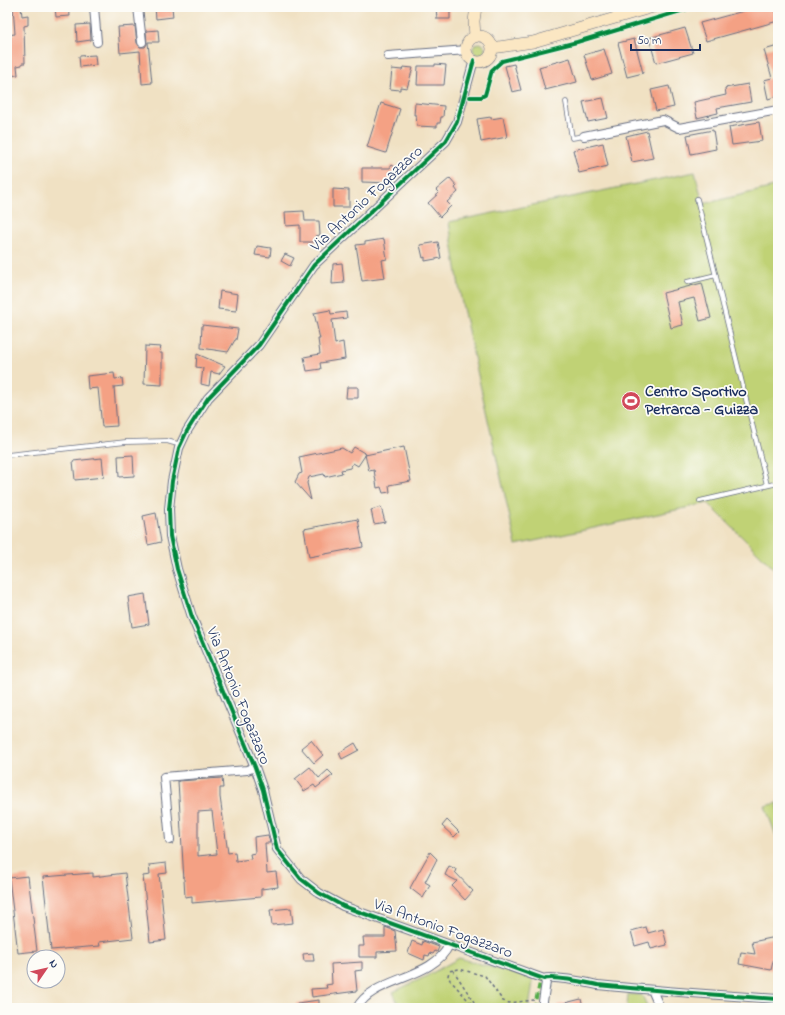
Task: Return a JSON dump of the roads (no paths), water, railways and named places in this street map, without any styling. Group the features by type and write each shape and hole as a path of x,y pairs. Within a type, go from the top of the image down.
{"street":[{"path":"94,7 97,42"},
{"path":"138,7 142,42"},
{"path":"475,36 486,38 492,48 491,54 485,60 474,60 470,57 467,50 468,43 475,36 474,21 476,7"},
{"path":"492,48 533,42 653,7"},
{"path":"388,56 467,50"},
{"name":"Via Antonio Fogazzaro","path":"474,60 457,122 446,141 429,159 314,265 299,284 259,344 208,398 193,421 181,445 172,481 169,509 170,536 177,569 192,617 255,767 263,790 272,837 277,849 301,879 319,892 343,906 544,979 552,977 577,982 652,990 778,998"},
{"path":"584,136 663,120 679,128 778,110"},
{"path":"170,840 164,777 247,770 255,767"},
{"path":"357,1008 366,996 432,965 446,953 449,945"},
{"path":"542,1008 546,982 544,979"},
{"path":"652,990 660,1008"}],"lane":[{"path":"474,21 482,7"},
{"path":"566,102 572,138 584,136"},
{"path":"697,199 767,485"},
{"path":"687,282 716,275"},
{"path":"7,455 126,442 167,441 181,445"},
{"path":"700,501 778,483"}],"place":[{"name":"Centro Sportivo Petrarca - Guizza","path":"631,401"}]}
